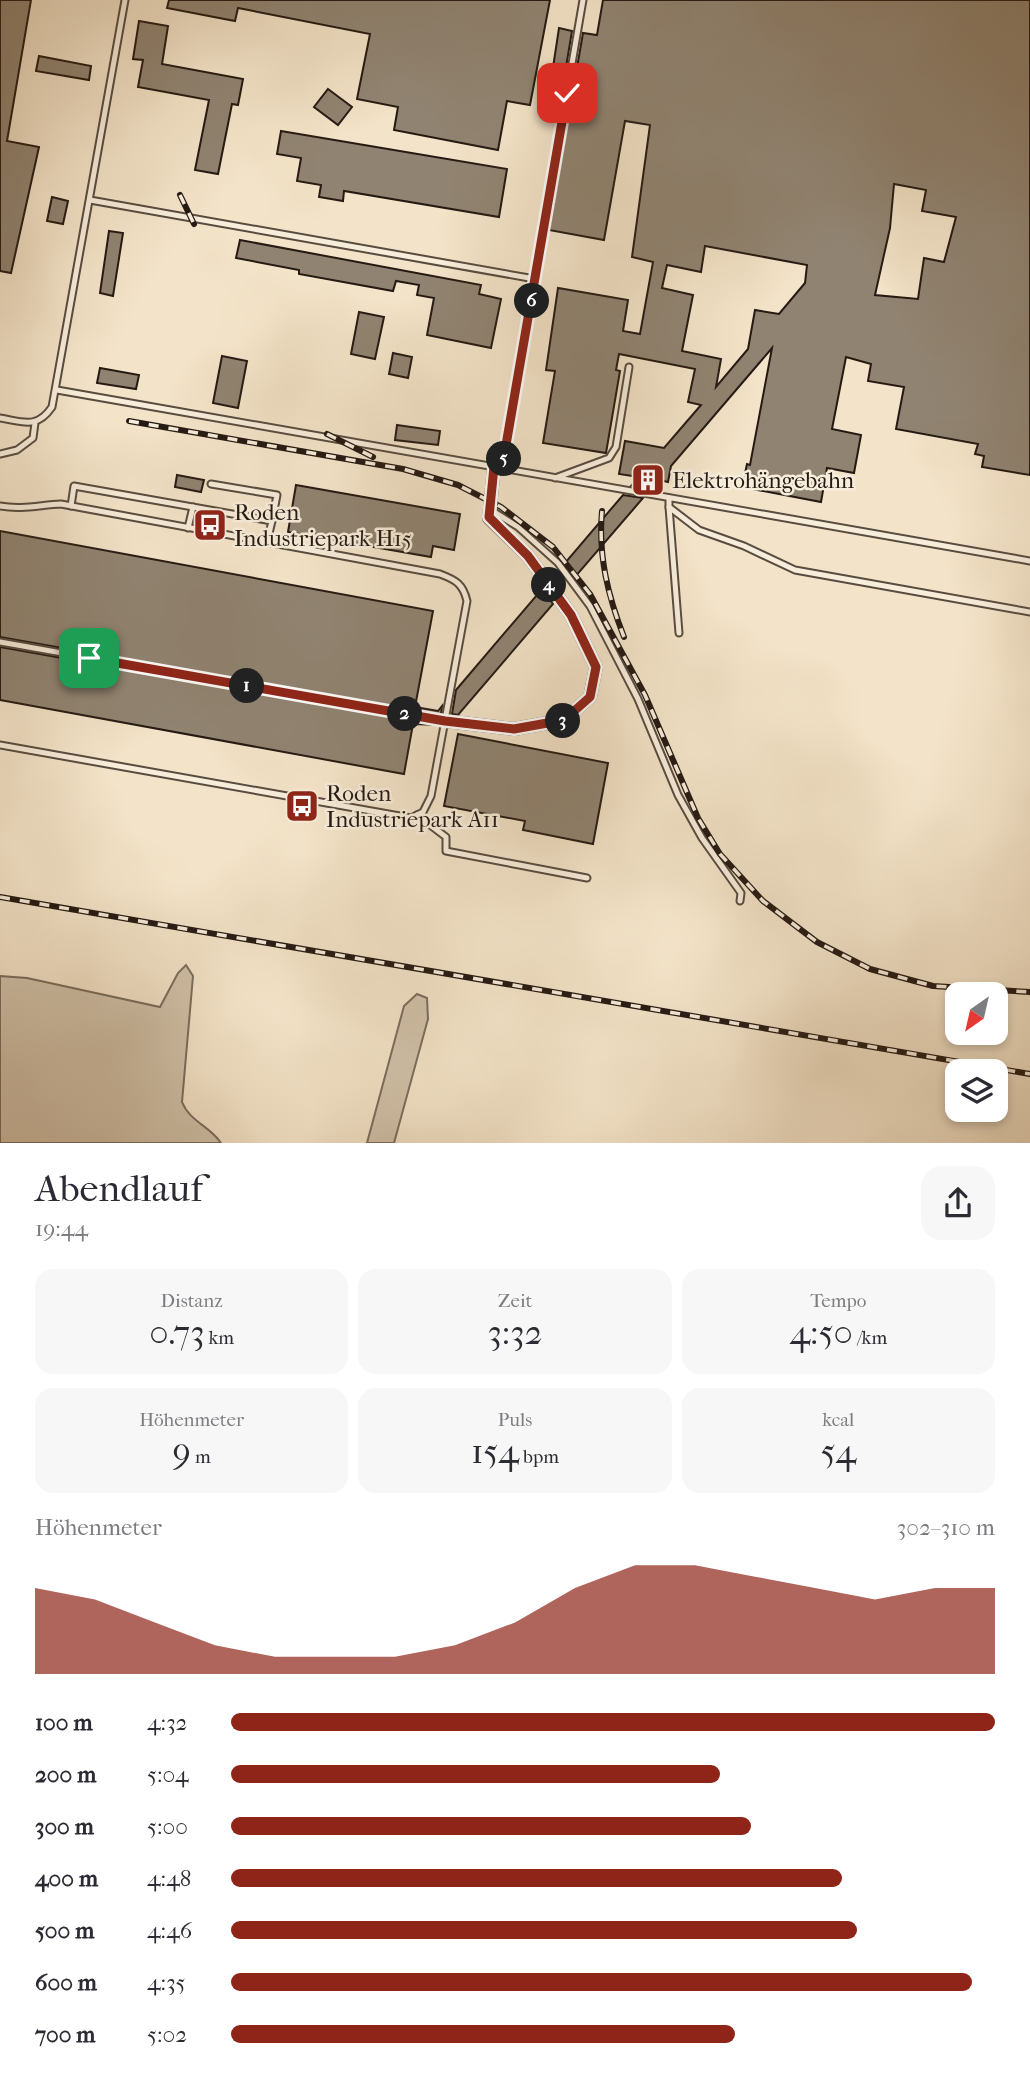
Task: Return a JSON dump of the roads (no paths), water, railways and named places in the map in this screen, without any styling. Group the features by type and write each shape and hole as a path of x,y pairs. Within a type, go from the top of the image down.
{"street":[{"path":"445,721 514,729 564,720 590,697 596,667 571,615 528,556 489,517 488,508 498,467"}],"lane":[{"path":"0,418 35,423 45,418 52,407 125,0"},
{"path":"498,467 535,279 583,0"},
{"path":"90,200 535,279"},
{"path":"555,478 609,458 616,447 629,367"},
{"path":"57,390 1030,561"},
{"path":"0,454 17,450 33,438 35,423"},
{"path":"211,484 278,495 267,542"},
{"path":"71,506 75,486 272,521"},
{"path":"669,498 679,633"},
{"path":"0,506 20,509 40,505 71,506 440,574 456,580 464,588 467,601 431,796 423,812 411,818 0,745"},
{"path":"188,528 193,507"},
{"path":"669,507 699,530 744,546 795,570 1030,612"},
{"path":"488,508 518,527 558,563 590,606 638,699 678,795 702,838 741,893 740,901"},
{"path":"0,642 445,721"},
{"path":"417,815 446,836 446,852 587,877"}],"railway":[{"path":"180,195 194,224"},
{"path":"129,421 403,469 458,485 501,507 553,547 590,594 645,695 698,818 720,854 763,901 817,942 870,969 933,986 1030,992"},
{"path":"327,434 373,457"},
{"path":"602,511 603,560 613,606 624,637"},
{"path":"0,897 1030,1074"}],"place":[{"name":"Elektrohängebahn","path":"648,480"},
{"name":"Roden Industriepark H15","path":"210,525"},
{"name":"Roden Industriepark A11","path":"302,806"}]}
